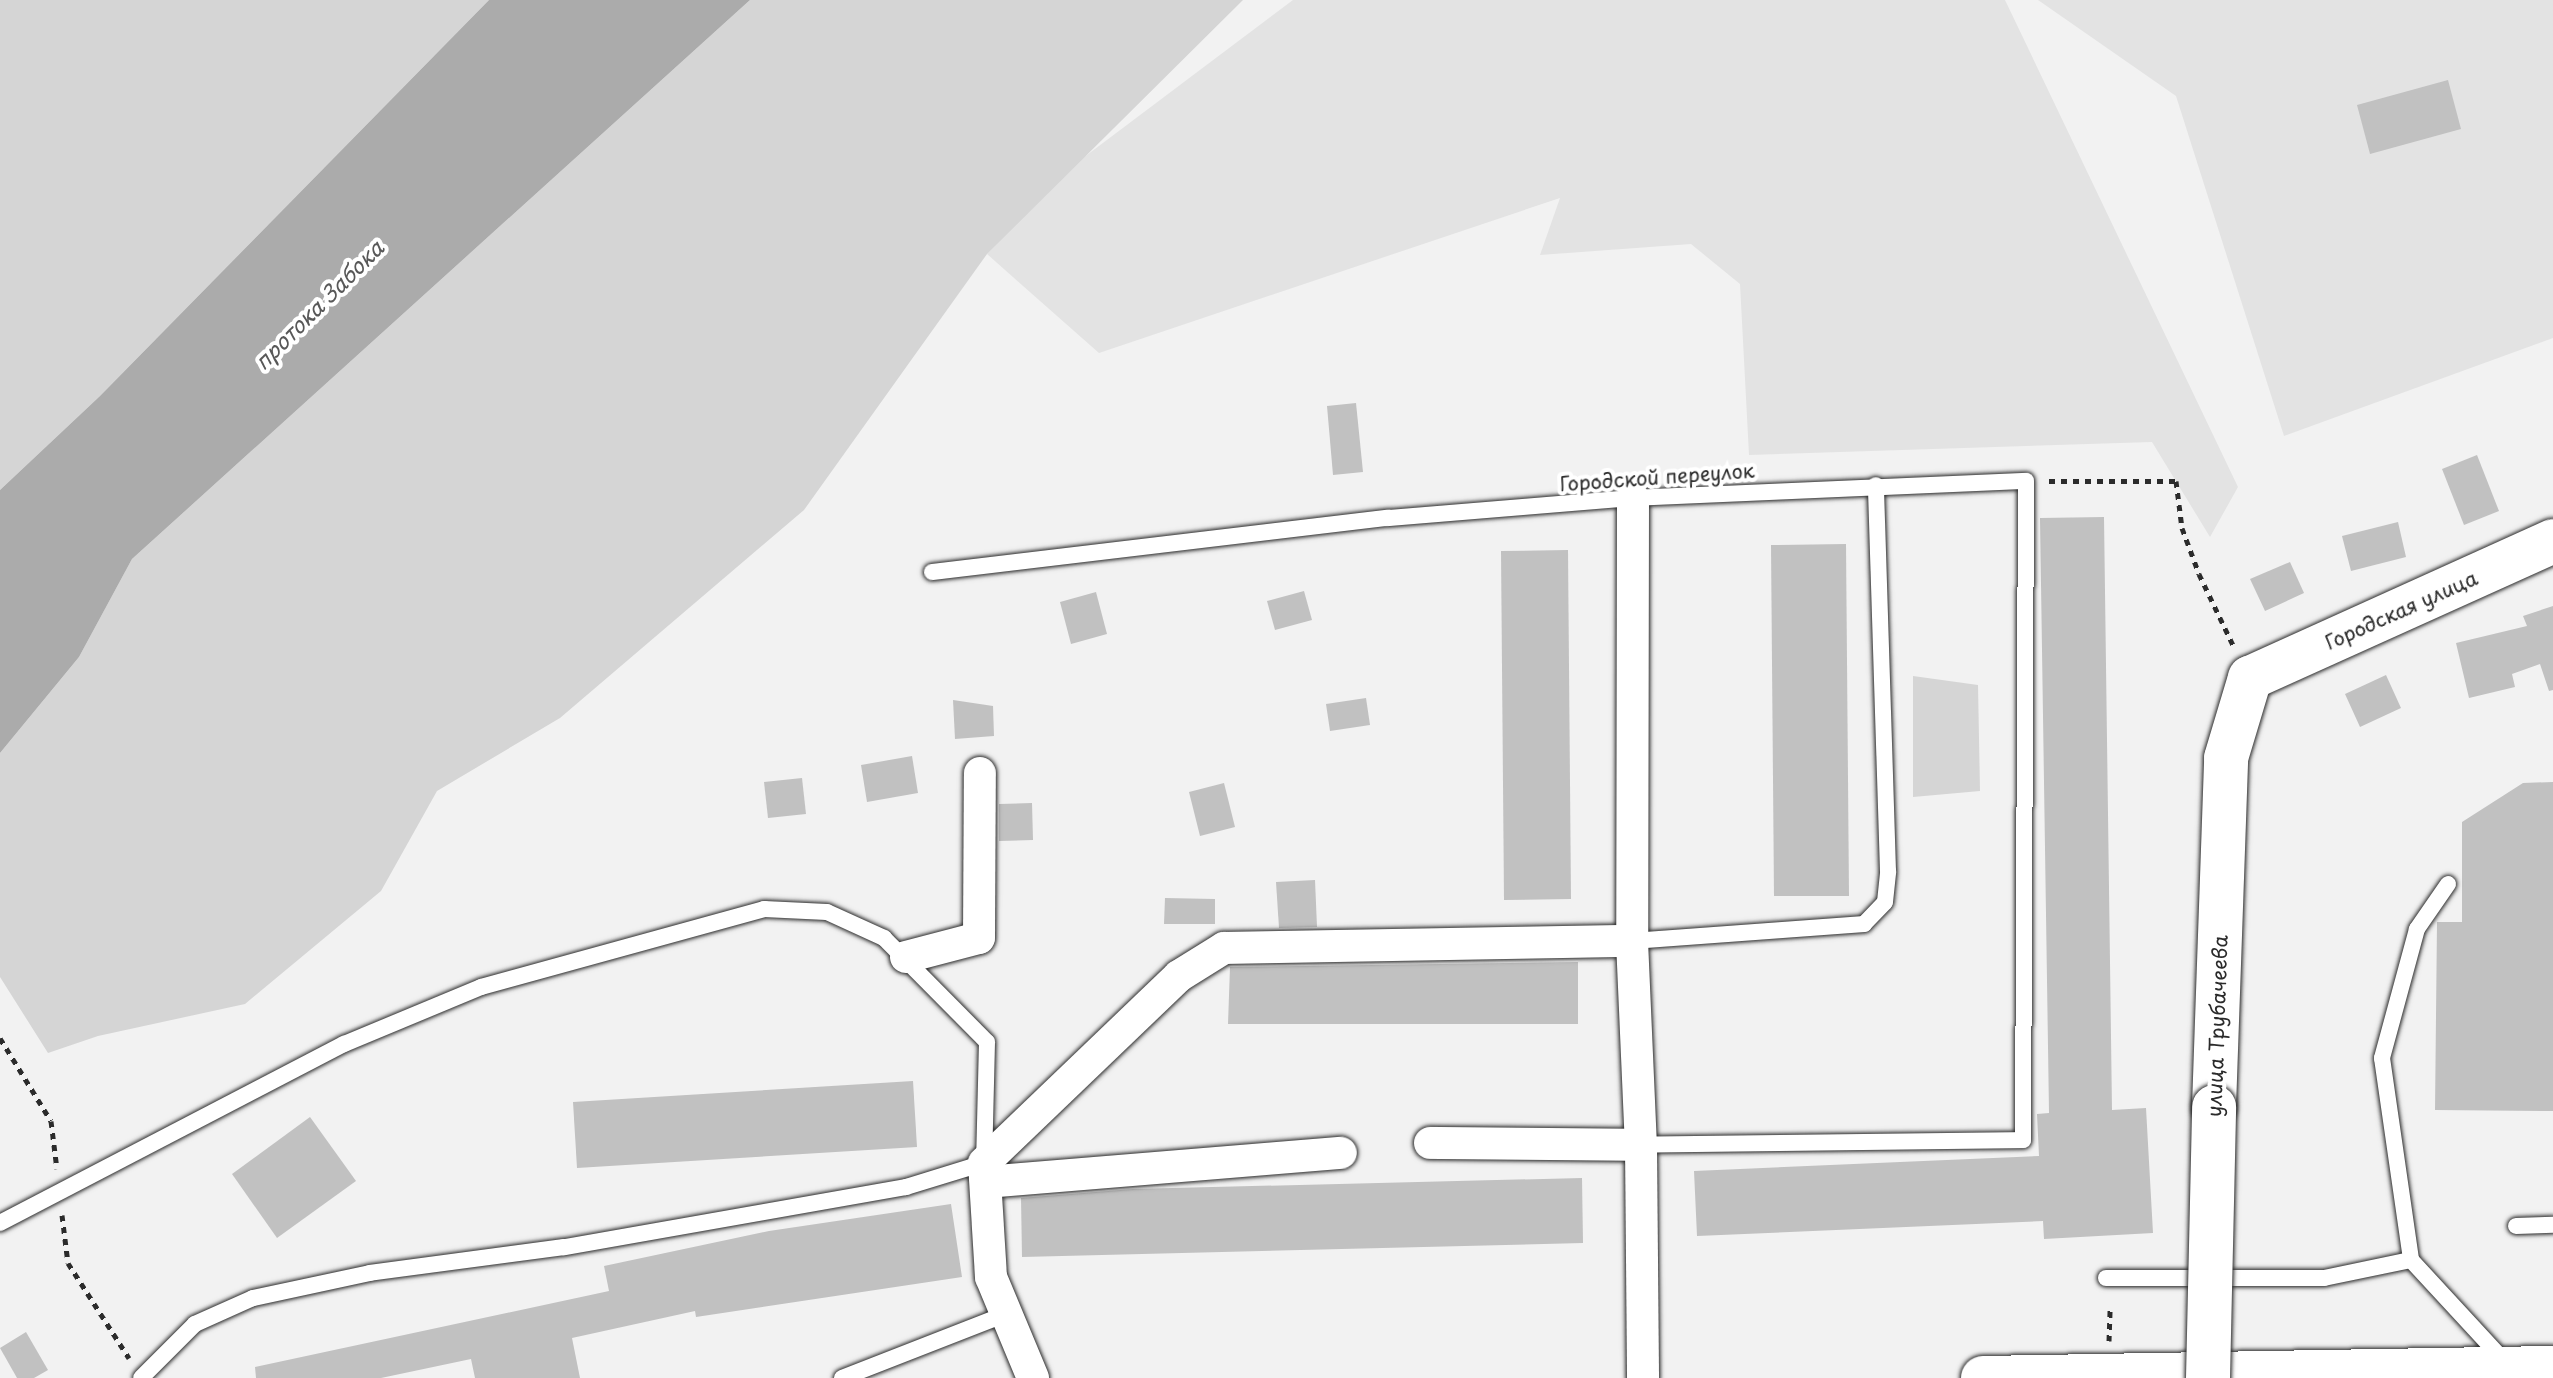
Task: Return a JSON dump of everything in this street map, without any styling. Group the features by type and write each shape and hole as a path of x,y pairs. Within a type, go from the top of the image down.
{"main road":[{"name":"Городская улица","path":"2250,678 2553,541"},
{"name":"улица Трубачеева","path":"2208,1378 2226,758 2250,678"},
{"path":"1983,1378 2532,1368"}],"street":[{"path":"1633,498 1632,941 1641,1145 1643,1378"},
{"path":"906,957 979,938 980,773"},
{"path":"1033,1378 991,1277 985,1173 1179,976 1224,948 1632,941"},
{"path":"1430,1143 1641,1145"},
{"path":"985,1173 1341,1153"}],"lane":[{"name":"Городской переулок","path":"932,572 1388,518 1633,498 1876,485 2026,481"},
{"path":"1641,1145 2023,1140 2026,481"},
{"path":"1632,941 1864,924 1885,902 1888,871 1876,485"},
{"path":"2448,884 2417,929 2382,1058 2411,1260 2532,1368"},
{"path":"0,1223 344,1044 481,987 764,909 827,912 884,938 987,1042 985,1173 564,1247 370,1273 253,1298 195,1324 141,1377"},
{"path":"2516,1226 2553,1225"},
{"path":"2106,1278 2324,1278 2411,1260"},
{"path":"842,1378 1006,1314"}],"path":[{"path":"2026,481 2176,481 2182,528 2199,574 2250,678"},
{"path":"0,1038 51,1121 68,1263 141,1377"}],"shaded area":[{"path":"0,0 489,0 100,396 0,490"},
{"path":"750,0 1243,0 987,254 804,510 560,718 437,791 381,891 245,1004 98,1036 48,1053 0,977 0,753 79,657 132,559"},
{"path":"1293,0 2005,0 2238,487 2210,537 2152,442 1749,455 1740,284 1691,244 1540,255 1560,198 1099,353 987,254 1071,167"},
{"path":"2038,0 2553,0 2553,338 2284,436 2176,96"},
{"path":"1913,676 1978,685 1980,791 1913,797"}],"water":[{"name":"протока Забока","path":"489,0 750,0 132,559 79,657 0,753 0,490 100,396"}],"building":[{"path":"2448,80 2461,129 2370,154 2357,105"},
{"path":"1356,403 1363,472 1333,475 1327,406"},
{"path":"2477,455 2499,511 2464,525 2442,469"},
{"path":"2104,517 2112,1110 2146,1108 2153,1233 2044,1239 2043,1221 1697,1236 1694,1171 2039,1156 2037,1114 2049,1113 2040,518"},
{"path":"2398,522 2406,557 2351,571 2342,536"},
{"path":"1846,544 1849,896 1774,896 1771,545"},
{"path":"1568,550 1571,899 1504,900 1501,551"},
{"path":"2290,562 2304,593 2265,611 2250,579"},
{"path":"1304,591 1312,620 1275,630 1267,601"},
{"path":"1096,592 1107,634 1071,644 1060,602"},
{"path":"2553,606 2553,690 2549,691 2540,664 2512,674 2515,687 2469,698 2456,643 2527,626 2523,616"},
{"path":"2386,675 2401,708 2360,727 2345,694"},
{"path":"1366,698 1370,725 1330,731 1326,704"},
{"path":"953,700 993,706 994,736 955,739"},
{"path":"912,756 918,793 867,802 861,765"},
{"path":"802,778 806,814 768,818 764,782"},
{"path":"2553,782 2553,1111 2435,1110 2437,922 2462,922 2462,822 2523,783"},
{"path":"1224,783 1235,827 1200,836 1189,792"},
{"path":"1032,803 1033,840 999,841 999,804"},
{"path":"1315,880 1317,927 1279,928 1276,882"},
{"path":"1165,898 1215,899 1215,924 1164,924"},
{"path":"1578,962 1578,1024 1228,1024 1230,967"},
{"path":"913,1081 917,1147 577,1168 573,1102"},
{"path":"310,1117 356,1181 277,1238 232,1174"},
{"path":"1582,1178 1583,1243 1022,1257 1021,1198 1133,1189"},
{"path":"951,1204 962,1277 696,1317 695,1311 572,1338 580,1378 475,1378 471,1359 381,1378 256,1378 255,1367 609,1291 604,1266 769,1231"},
{"path":"26,1332 48,1370 34,1378 17,1378 0,1348"}]}
